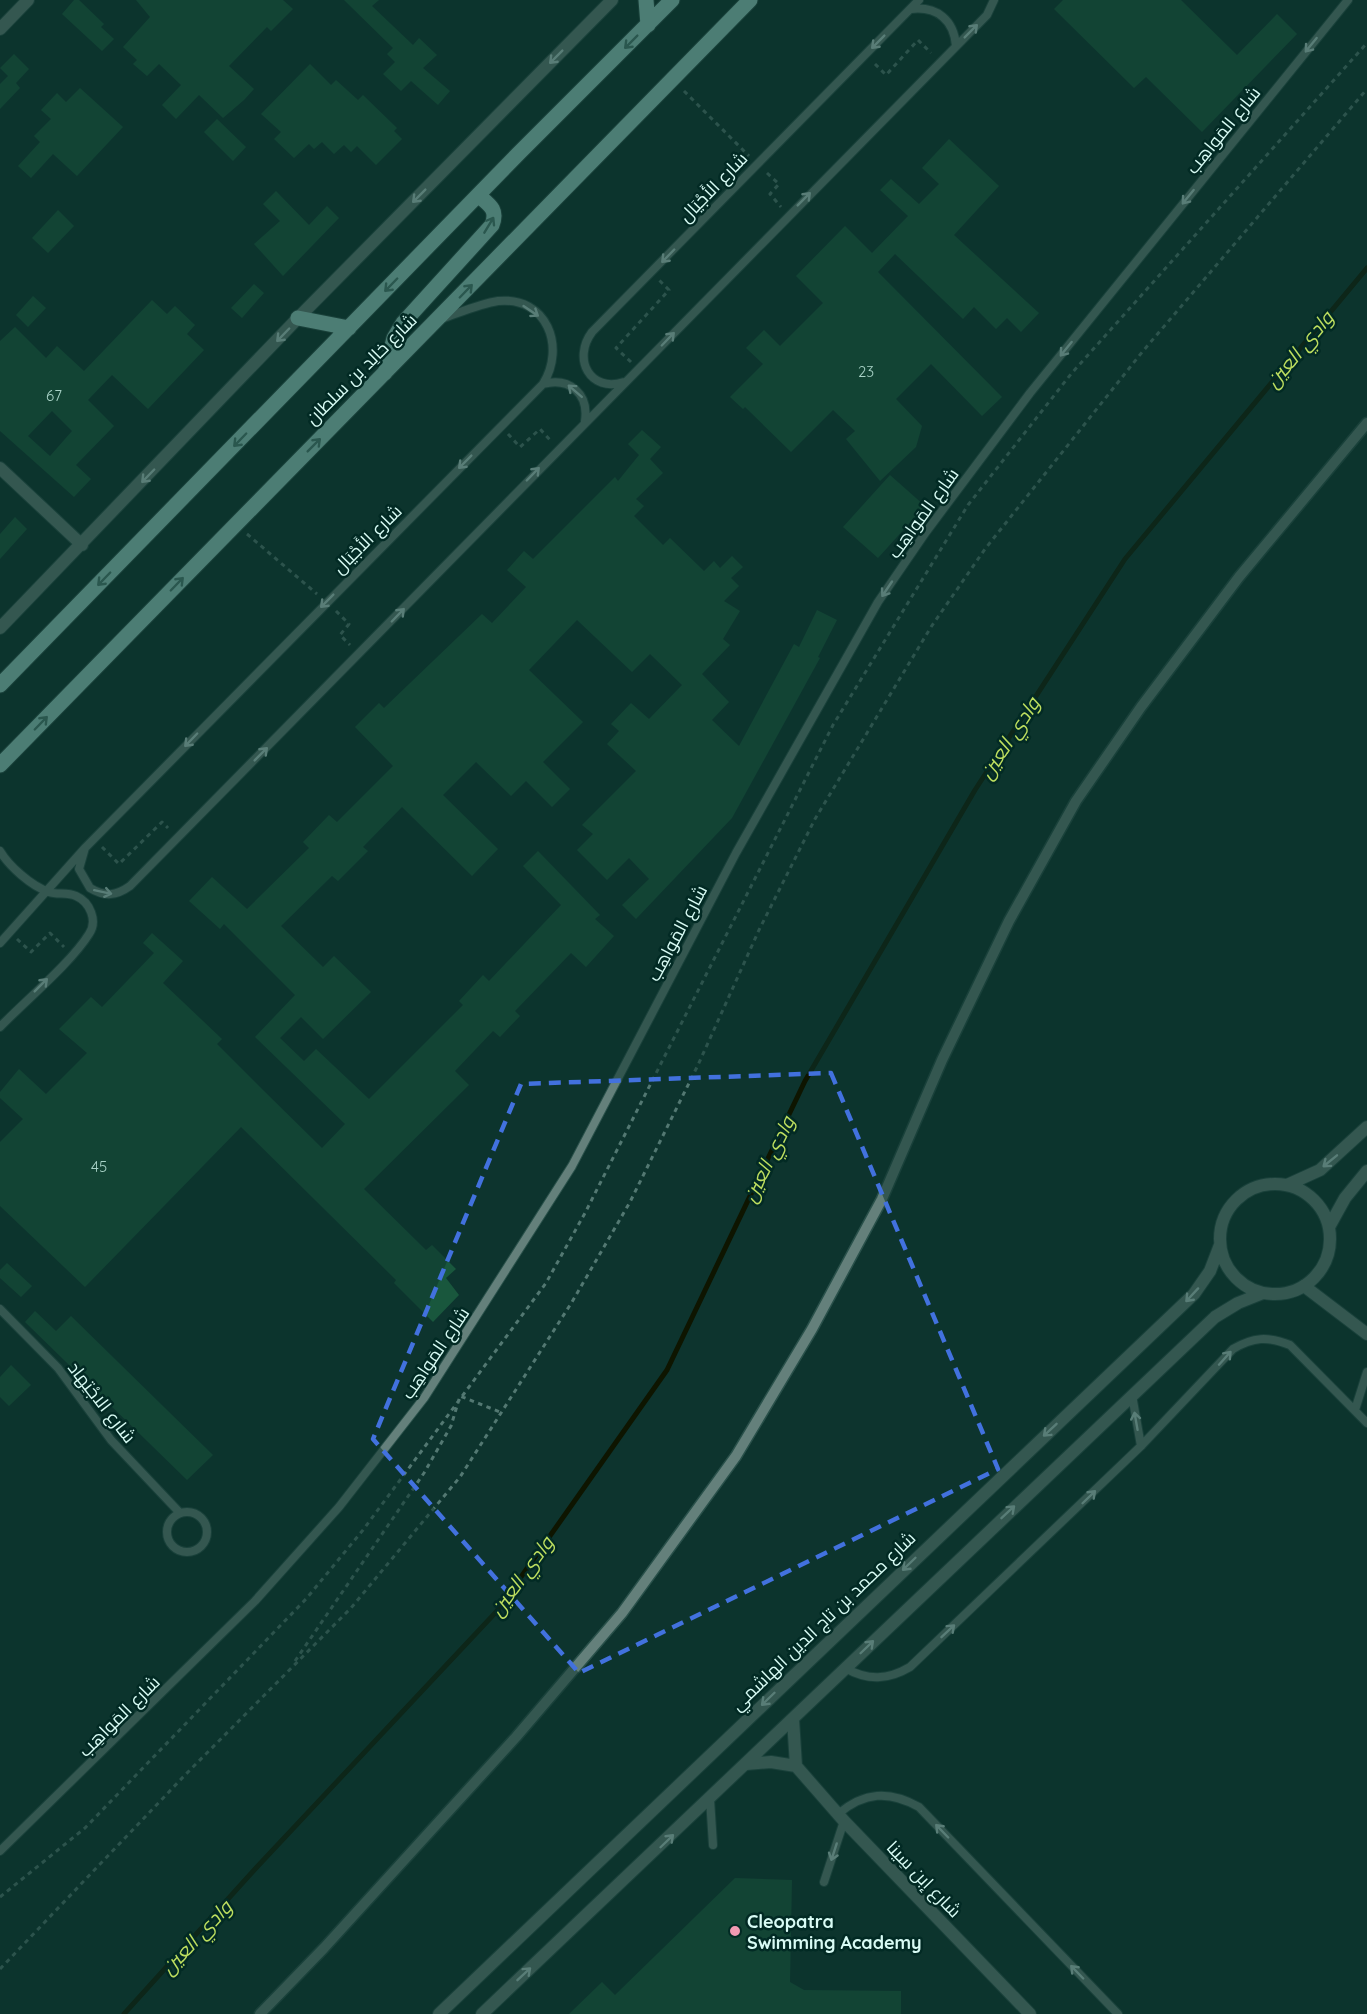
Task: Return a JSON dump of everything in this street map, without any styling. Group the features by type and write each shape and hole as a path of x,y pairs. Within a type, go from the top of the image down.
{"main road":[{"path":"646,0 648,25"},
{"name":"شارع خالِد بن سلطان","path":"0,685 672,0"},
{"name":"شارع خالِد بن سلطان","path":"0,766 750,0"},
{"path":"385,372 394,338 403,323 492,225 494,212 492,206 478,196"},
{"path":"298,318 349,328"}],"street":[{"path":"0,29 28,0"},
{"path":"0,628 298,318 612,0"},
{"path":"260,2014 324,1948 516,1737 622,1613 736,1456 812,1329 882,1199 942,1060 1009,921 1076,801 1141,707 1239,577 1367,423"},
{"path":"0,468 82,545"},
{"path":"1287,1185 1310,1196 1318,1204 1329,1227 1329,1254 1315,1278 1304,1286 1284,1293 1263,1293 1250,1289 1229,1271 1220,1245 1223,1219 1238,1198 1261,1186 1287,1185 1320,1170 1367,1127"},
{"path":"1329,1227 1345,1198 1367,1171"},
{"name":"شارع محمد بن تاج الدين الهاشمي","path":"439,2014 1194,1294 1210,1271 1220,1245"},
{"path":"1304,1286 1367,1334"},
{"path":"482,2014 1215,1317 1238,1302 1263,1293"},
{"path":"746,1764 771,1762 796,1766 793,1719"},
{"name":"شارع إبن سِينا","path":"796,1766 841,1818 1030,2014"}],"lane":[{"name":"شارع الأَجْيَال","path":"627,381 606,384 596,380 583,362 582,351 592,332 919,0"},
{"path":"85,848 80,858 83,880 99,893 110,895 130,886 359,655 558,448 639,369 987,15 994,0"},
{"name":"شارع المَواهِب","path":"0,1851 255,1601 339,1507 424,1398 572,1166 736,853 878,602 926,532 1030,393 1348,0"},
{"path":"911,9 930,9 946,19 955,36 956,46"},
{"name":"شارع الأَجْيَال","path":"0,943 85,848 543,384 552,367 553,339 543,320 527,306 499,301 436,321"},
{"path":"543,384 563,382 580,393 587,412 585,421"},
{"path":"0,851 15,870 48,892 74,895 89,908 93,920 90,933 72,954 0,1027"},
{"name":"شارع الاجْتِهاد","path":"0,1309 58,1368 111,1440 180,1513 198,1514 205,1521 207,1539 194,1551 176,1550 170,1544 167,1526 172,1518 180,1513"},
{"path":"845,1668 871,1678 898,1674 910,1667 1141,1446 1233,1349 1246,1342 1261,1338 1276,1340 1290,1346 1367,1423"},
{"path":"1355,1410 1367,1372"},
{"path":"1132,1395 1141,1446"},
{"path":"824,1882 841,1818 851,1803 877,1795 903,1798 919,1807 1118,2014"},
{"path":"710,1799 713,1845"}],"path":[{"path":"864,55 886,75 918,40 940,61"},
{"path":"0,1897 85,1828 306,1599 363,1530 460,1396 546,1283 585,1213 833,724 968,505 1071,374 1367,43"},
{"path":"672,79 779,184 770,194 788,215"},
{"path":"0,1969 351,1608 460,1477 572,1302 630,1202 693,1076 759,930 815,819 931,627 992,540 1143,351 1367,89"},
{"path":"639,369 616,348 669,290 651,273"},
{"path":"501,426 520,447 540,429 558,448"},
{"path":"236,524 349,624 340,635 359,655"},
{"path":"94,839 119,864 162,822 178,838"},
{"path":"10,933 31,952 50,933 72,954"},
{"path":"460,1396 500,1412"},
{"path":"288,1671 424,1473 451,1426 460,1396"}],"highlighted area":[{"path":"831,1073 998,1469 579,1673 373,1439 521,1084"}],"building":[{"path":"74,0 79,0 104,24 101,27 114,39 102,51 62,14"},
{"path":"136,0 283,0 293,9 271,31 267,27 229,66 254,89 244,100 223,118 199,95 176,119 162,105 181,85 159,64 147,76 133,64 137,60 123,47 150,17"},
{"path":"344,0 379,0 372,6 413,45 419,38 437,55 423,68 450,91 438,105 411,81 401,91 383,74 395,62 387,54 393,48"},
{"path":"1063,0 1181,0 1237,55 1277,14 1297,34 1202,132 1146,77 1134,88 1054,9"},
{"path":"14,54 29,69 16,83 20,88 0,109 0,84 8,76 0,68"},
{"path":"310,64 331,85 336,80 358,100 363,95 397,128 394,131 402,139 376,165 357,146 351,152 344,145 334,154 322,142 314,149 309,144 294,158 274,139 281,132 261,114"},
{"path":"80,88 123,127 77,176 53,154 31,178 18,166 40,142 34,136 51,119 41,110 57,93 66,102"},
{"path":"217,119 246,147 233,161 204,132"},
{"path":"949,139 999,186 954,235 1039,313 1021,332 1007,318 996,329 974,307 963,319 895,254 878,272 1002,397 982,416 931,364 896,399 922,426 916,447 880,481 846,439 855,431 833,410 791,452 745,407 743,409 730,397 763,364 746,348 764,330 780,346 823,303 796,276 845,226 872,253 908,216 880,190 891,179 919,204 939,184 922,168"},
{"path":"276,191 309,225 327,206 339,218 283,276 254,244 280,221 263,204"},
{"path":"58,210 74,226 48,253 32,238"},
{"path":"254,284 264,293 242,318 231,308"},
{"path":"33,296 46,308 28,327 16,315"},
{"path":"152,300 167,314 175,306 195,325 187,334 204,350 148,409 112,375 88,400 114,426 76,465 91,479 74,497 0,431 0,341 15,327 46,358 57,346 84,371","holes":["52,411 72,431 50,456 28,436"]},
{"path":"642,430 661,447 650,459 663,473 636,499 644,506 634,516 663,545 670,538 704,571 714,561 720,568 732,556 743,567 731,578 739,586 724,601 740,611 723,639 730,645 702,674 729,702 712,720 739,746 794,644 799,647 817,610 837,620 818,657 820,658 732,818 636,919 622,905 649,879 629,858 607,880 577,850 593,834 582,825 636,771 607,744 619,731 611,724 631,703 649,719 682,685 650,654 632,672 577,620 529,670 583,722 543,762 570,789 552,807 526,781 511,796 476,762 443,795 498,849 472,876 402,807 363,847 368,851 338,881 332,876 281,926 323,967 334,956 371,992 323,1039 301,1017 280,1038 304,1061 316,1049 369,1099 463,1005 459,1001 483,975 489,981 561,905 523,866 538,851 600,915 595,919 614,936 586,967 571,953 515,1011 520,1016 500,1037 493,1031 455,1071 469,1085 364,1189 426,1250 432,1245 456,1269 446,1278 459,1295 433,1322 394,1283 396,1280 241,1127 85,1287 0,1206 0,1142 23,1119 0,1098 0,1092 19,1069 46,1094 87,1053 59,1029 91,997 102,1007 154,953 143,943 152,933 183,961 163,983 222,1039 217,1044 322,1148 345,1124 255,1037 295,995 224,924 220,929 189,901 212,877 247,909 309,848 303,842 329,815 337,822 393,766 355,727 379,703 384,708 482,614 492,623 526,587 507,570 524,551 533,559 615,477 618,481 639,455 628,444"},
{"path":"890,475 925,506 878,558 843,527"},
{"path":"15,517 27,529 0,559 0,534"},
{"path":"7,1263 32,1286 21,1297 0,1278 0,1270"},
{"path":"35,1311 56,1331 71,1316 213,1455 187,1480 25,1322"},
{"path":"11,1365 31,1385 9,1406 0,1397 0,1377"},
{"name":"Cleopatra Swimming Academy","path":"735,1878 792,1880 790,1982 804,1990 901,1991 901,2014 569,2014 602,1982 615,1995"}],"waterway":[{"name":"وادي العين","path":"124,2014 256,1868 497,1611 667,1370 805,1081 975,790 1125,559 1367,268"}],"place":[{"name":"Cleopatra Swimming Academy","path":"735,1931"}]}
